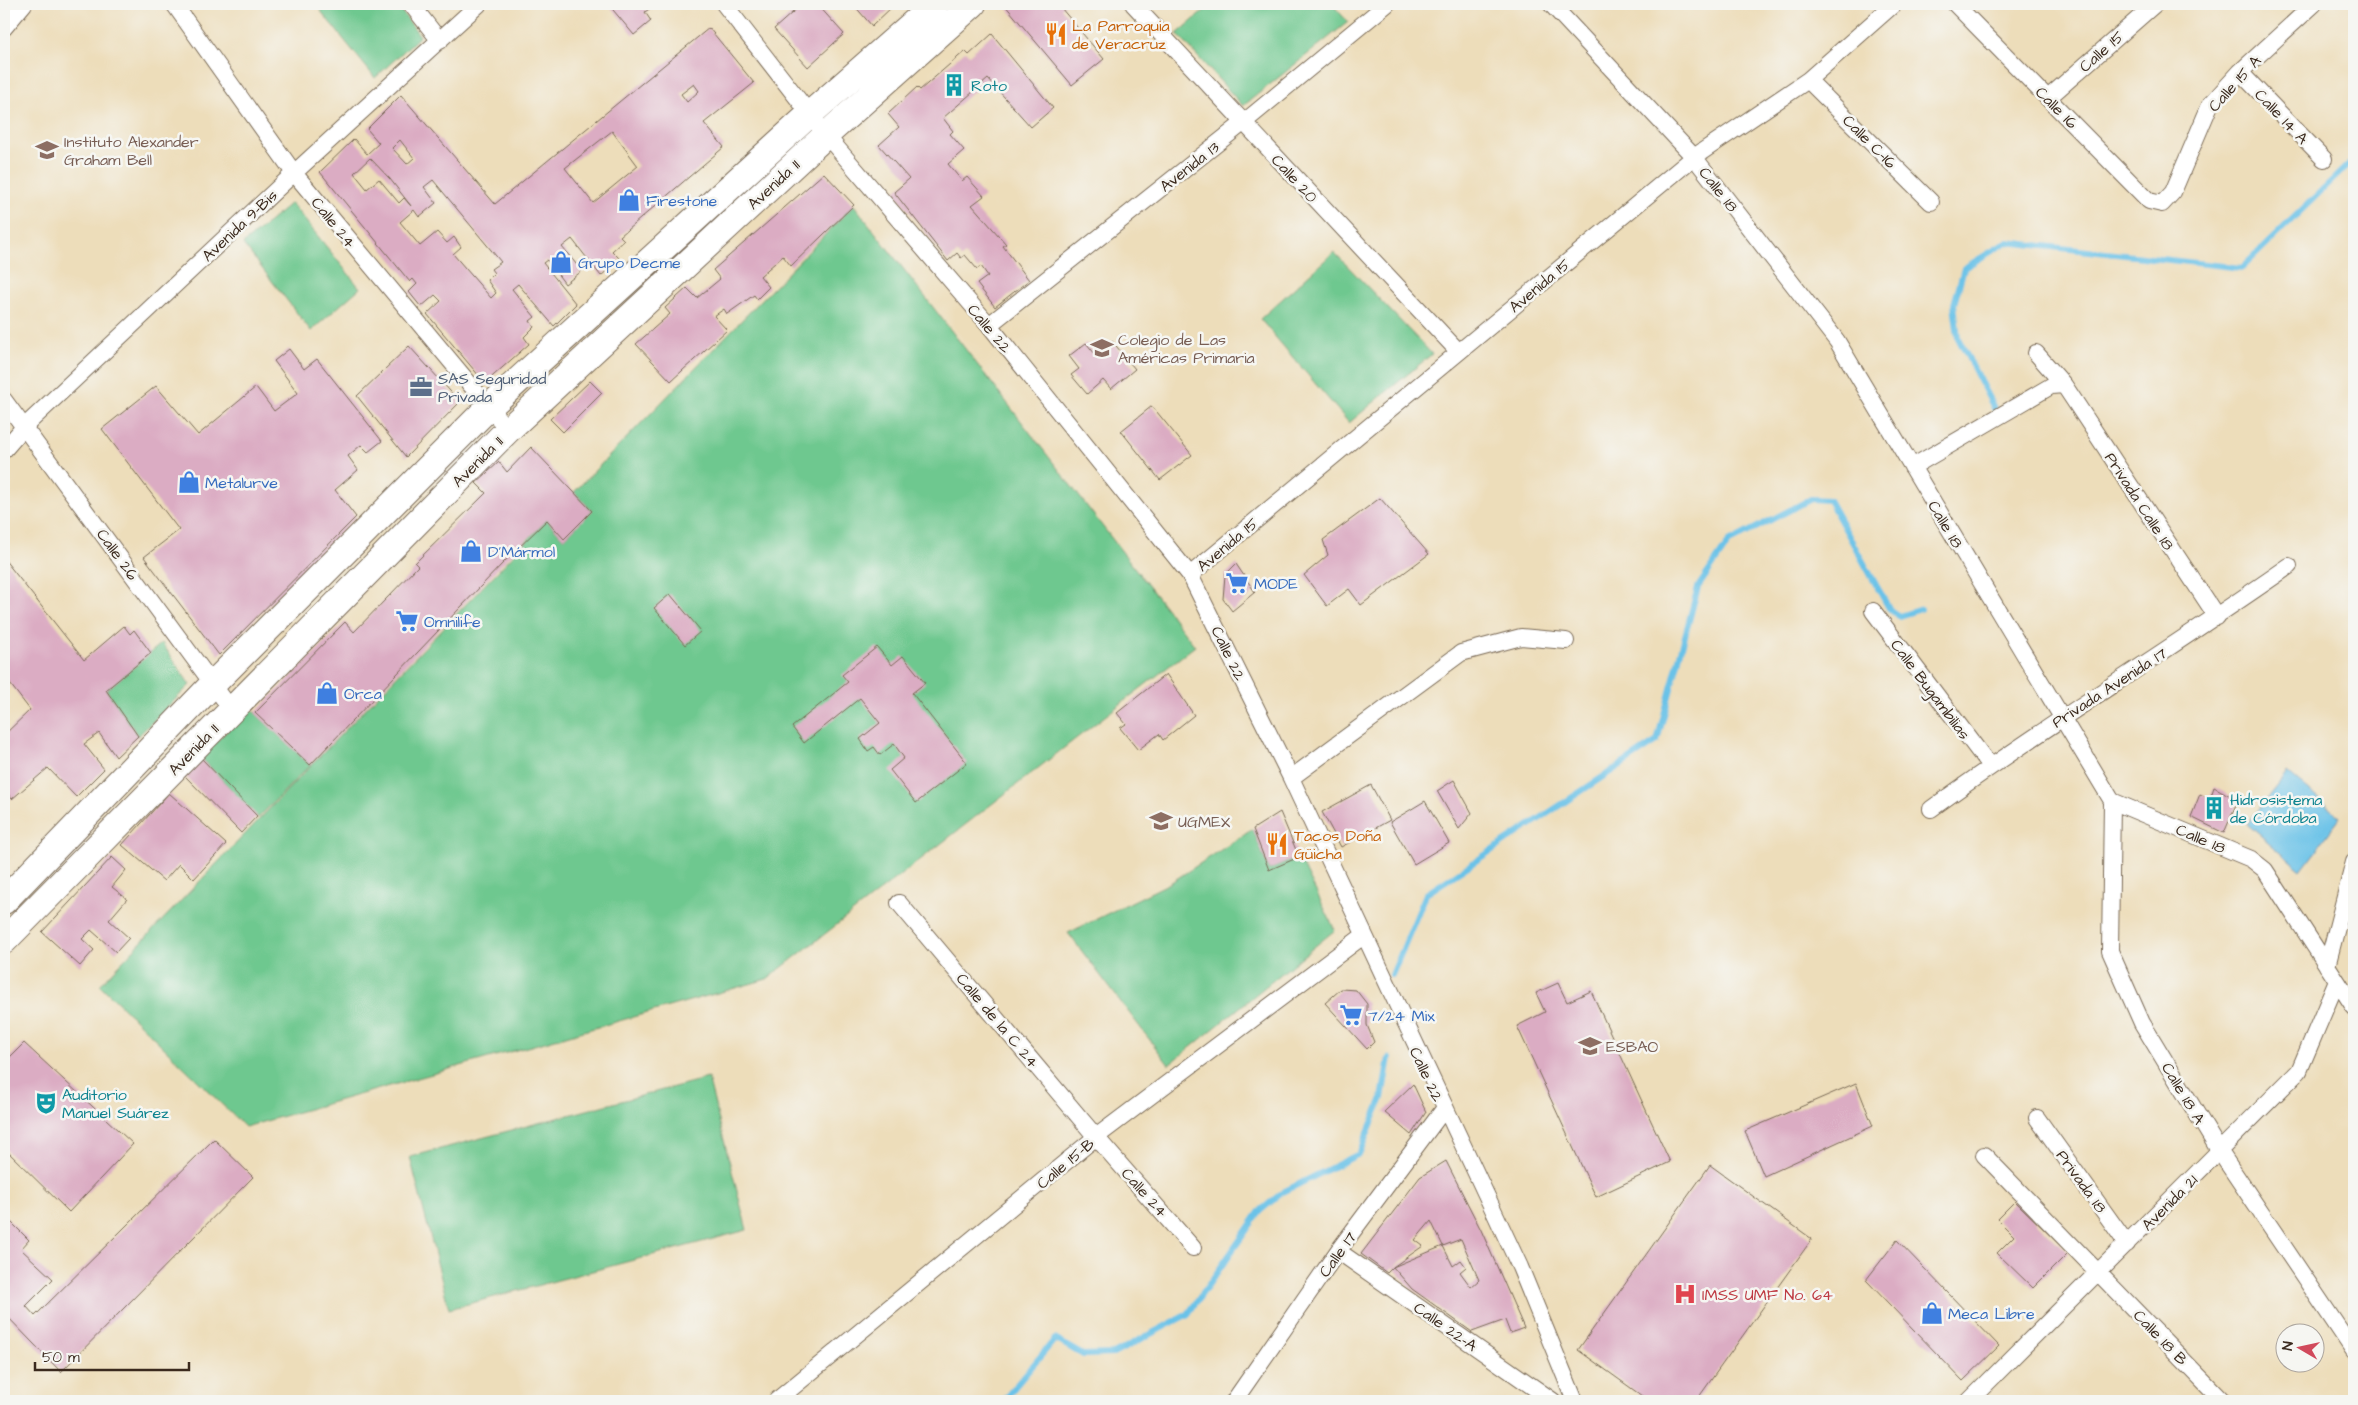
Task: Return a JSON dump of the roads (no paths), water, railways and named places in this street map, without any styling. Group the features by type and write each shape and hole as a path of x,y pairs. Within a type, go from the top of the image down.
{"main road":[{"name":"Avenida 11","path":"4,941 508,430 826,135 898,54 935,4"},
{"name":"Avenida 11","path":"4,901 213,684 488,408 810,114 973,4"},
{"path":"663,248 680,270"},
{"path":"309,589 328,612"},
{"path":"128,773 148,796"},
{"path":"31,872 51,892"}],"street":[{"path":"4,28 24,4"},
{"name":"Calle 24","path":"174,4 294,173 508,430"},
{"path":"411,4 440,40"},
{"name":"Avenida 9-Bis","path":"4,450 24,428 294,173 479,4"},
{"name":"Calle 22","path":"724,4 826,135 989,325 1190,575 1290,778 1444,1109 1520,1267 1575,1401"},
{"name":"Calle 20","path":"1133,4 1458,351"},
{"name":"Avenida 13","path":"989,325 1243,123 1388,4"},
{"name":"Calle 18","path":"1551,4 1694,157 1837,340 2112,801 2251,859 2265,870 2354,1007"},
{"name":"Avenida 15","path":"1190,575 1694,157 1808,80 1894,4"},
{"name":"Calle 16","path":"1955,4 2149,201 2162,204"},
{"name":"Calle 15","path":"2048,98 2155,4"},
{"name":"Calle 15 A","path":"2162,204 2172,192 2210,105 2240,72 2314,4"},
{"name":"Calle 14 A","path":"2240,72 2324,159"},
{"name":"Calle C-16","path":"1808,80 1932,202"},
{"name":"Privada Calle 18","path":"2036,353 2064,385 2216,617"},
{"path":"1912,467 2051,386 2064,385"},
{"name":"Calle 26","path":"4,400 231,709"},
{"name":"Privada Avenida 17","path":"1931,809 1990,766 2216,617 2289,566"},
{"name":"Calle Bugambilias","path":"1873,612 1990,766"},
{"path":"1290,778 1461,653 1521,637 1566,641"},
{"name":"Calle 18 A","path":"2112,801 2110,951 2142,1023 2220,1152 2354,1352"},
{"path":"2327,966 2354,862"},
{"name":"Calle de la C 24","path":"900,902 1096,1137"},
{"name":"Calle 15-B","path":"776,1401 1096,1137 1363,936"},
{"name":"Avenida 21","path":"1969,1401 2300,1071 2337,982"},
{"name":"Calle 17","path":"1234,1401 1338,1251 1444,1109"},
{"name":"Privada 18","path":"2036,1118 2127,1244"},
{"name":"Calle 24","path":"1096,1137 1194,1248"},
{"name":"Calle 18 B","path":"1984,1154 2223,1401"},
{"name":"Calle 22-A","path":"1338,1251 1553,1401"}],"water":[{"path":"2288,773 2341,817 2301,870 2247,824"}],"waterway":[{"path":"1996,412 1958,338 1954,304 1964,268 2007,242 2242,268 2354,159"},
{"path":"1392,975 1426,894 1657,741 1698,587 1729,542 1811,499 1829,500 1890,610 1899,616 1921,609"},
{"path":"1003,1401 1055,1339 1083,1355 1113,1354 1188,1314 1260,1211 1283,1192 1359,1154 1382,1098 1389,1058"}],"place":[{"name":"La Parroquia de Veracruz","path":"1056,34"},
{"name":"Roto","path":"954,85"},
{"name":"Instituto Alexander Graham Bell","path":"47,150"},
{"name":"Firestone","path":"629,200"},
{"name":"Grupo Decme","path":"561,262"},
{"name":"Colegio de Las Américas Primaria","path":"1102,348"},
{"name":"SAS Seguridad Privada","path":"421,387"},
{"name":"Metalurve","path":"189,482"},
{"name":"D'Mármol","path":"471,551"},
{"name":"MODE","path":"1237,583"},
{"name":"Omnilife","path":"407,621"},
{"name":"Orca","path":"327,693"},
{"name":"Hidrosistema de Córdoba","path":"2214,808"},
{"name":"UGMEX","path":"1161,821"},
{"name":"Tacos Doña Güicha","path":"1277,844"},
{"name":"7/24 Mix","path":"1351,1015"},
{"name":"ESBAO","path":"1590,1046"},
{"name":"Auditorio Manuel Suárez","path":"46,1103"},
{"name":"IMSS UMF No. 64","path":"1685,1294"},
{"name":"Meca Libre","path":"1932,1313"}]}
